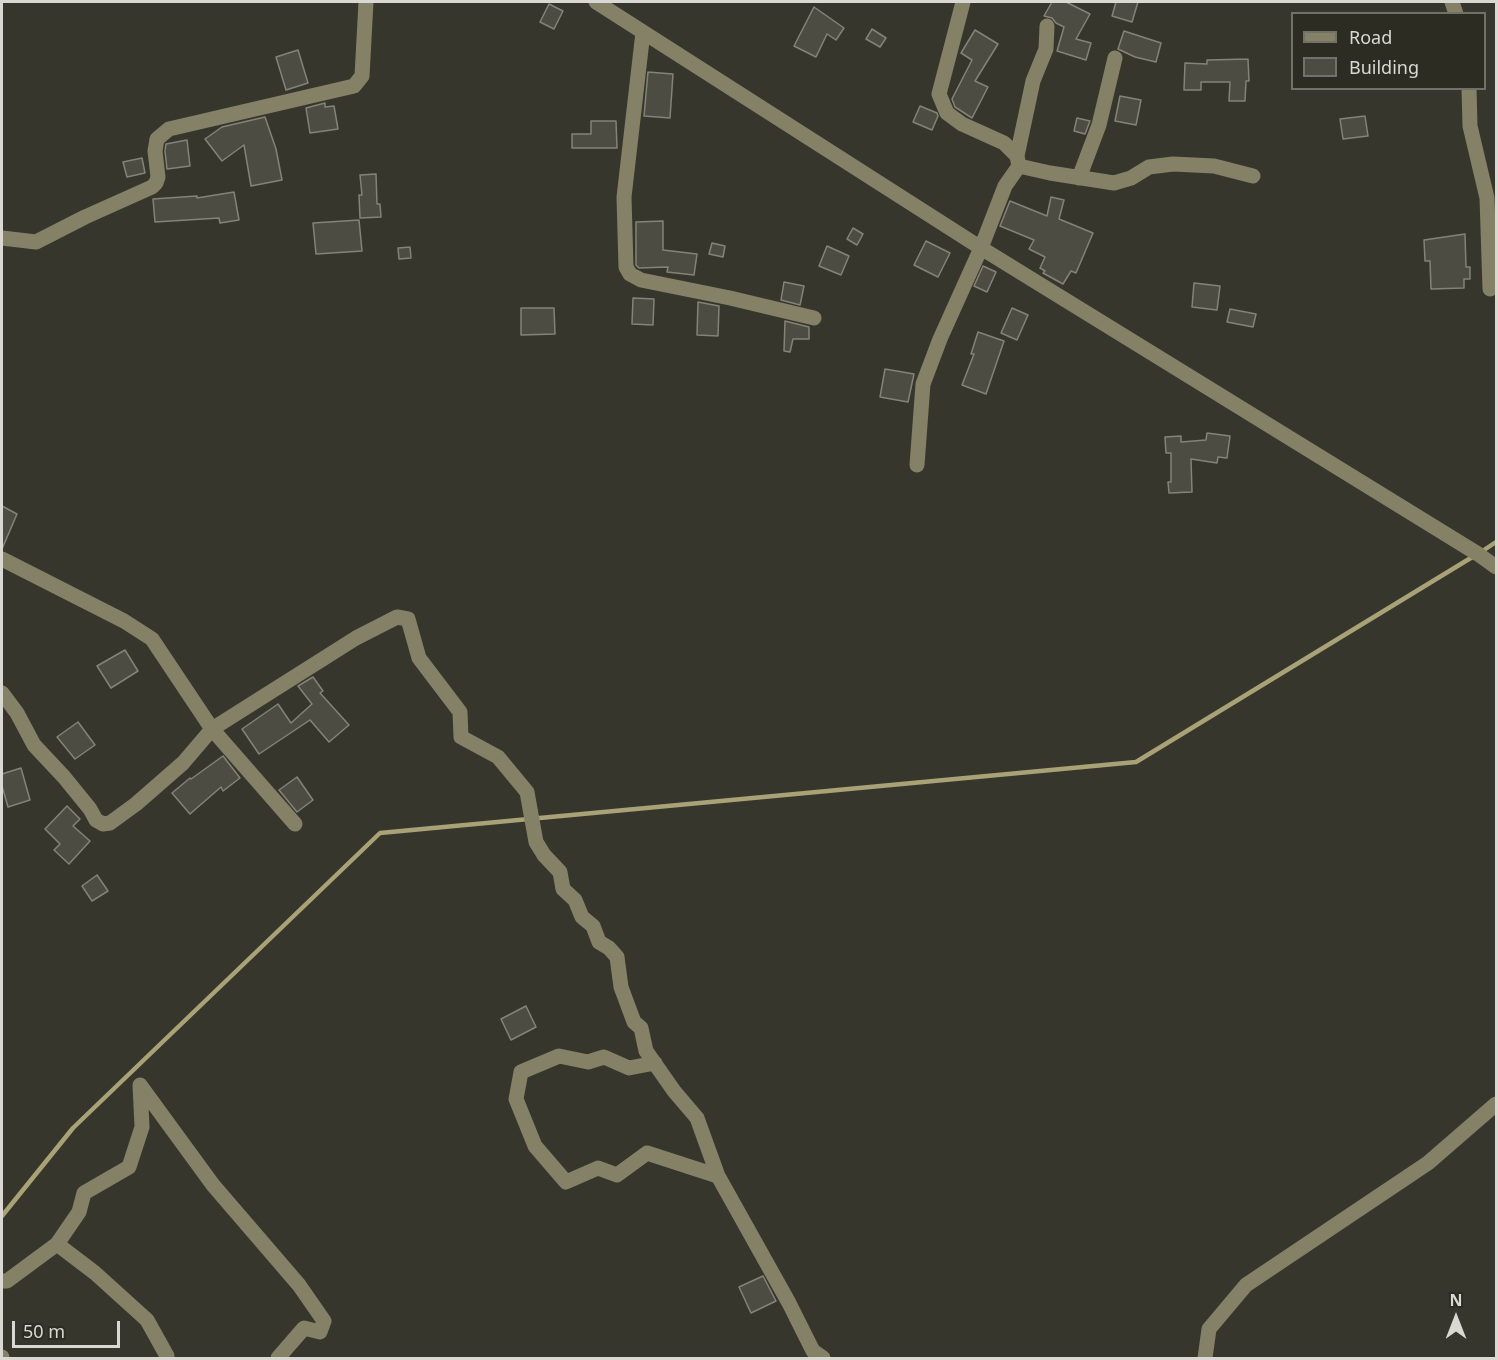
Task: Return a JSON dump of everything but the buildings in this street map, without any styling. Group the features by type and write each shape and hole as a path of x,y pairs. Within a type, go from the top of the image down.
{"street":[{"path":"2,238 36,242 152,187 158,177 155,151 157,139 169,129 354,86 362,76 366,2"},
{"path":"596,2 981,248 1497,567"},
{"path":"963,2 939,94 947,113 962,124 1004,143 1018,161 1079,178 1114,183 1131,178 1149,167 1173,164 1214,166 1253,176"},
{"path":"917,465 923,384 1005,186 1018,161 1033,81 1046,49 1047,26"},
{"path":"643,32 624,197 626,267 630,274 641,280 814,318"},
{"path":"1079,178 1099,125 1115,58"},
{"path":"1469,90 1470,126 1487,198 1490,289"},
{"path":"2,559 124,621 152,639 212,729 295,824"},
{"path":"2,693 17,713 34,745 64,777 96,820 103,824 110,824 144,798 183,763 212,729 356,638 397,617 408,619 419,658 460,712 461,737 498,757 527,792 536,842 544,855 560,872 563,889 575,900 582,917 593,926 599,942 609,948 616,957 621,987 634,1022 641,1028 646,1051 697,1118 718,1176 789,1303 813,1351 823,1359"},
{"path":"655,1063 629,1068 604,1057 588,1062 559,1056 520,1072 516,1098 535,1146 567,1182 598,1168 617,1175 647,1153 718,1176"},
{"path":"2,1281 7,1281 57,1244 79,1212 84,1194 129,1167 142,1127 140,1085 213,1185 299,1285 324,1321 320,1332 304,1328 278,1359"},
{"path":"1205,1359 1209,1329 1246,1285 1428,1163 1497,1104"},
{"path":"57,1244 95,1273 147,1320 167,1356 166,1359"}],"waterway":[{"path":"1481,552 1496,542"},
{"path":"2,1216 73,1128 380,833 1136,762 1474,556"}]}
